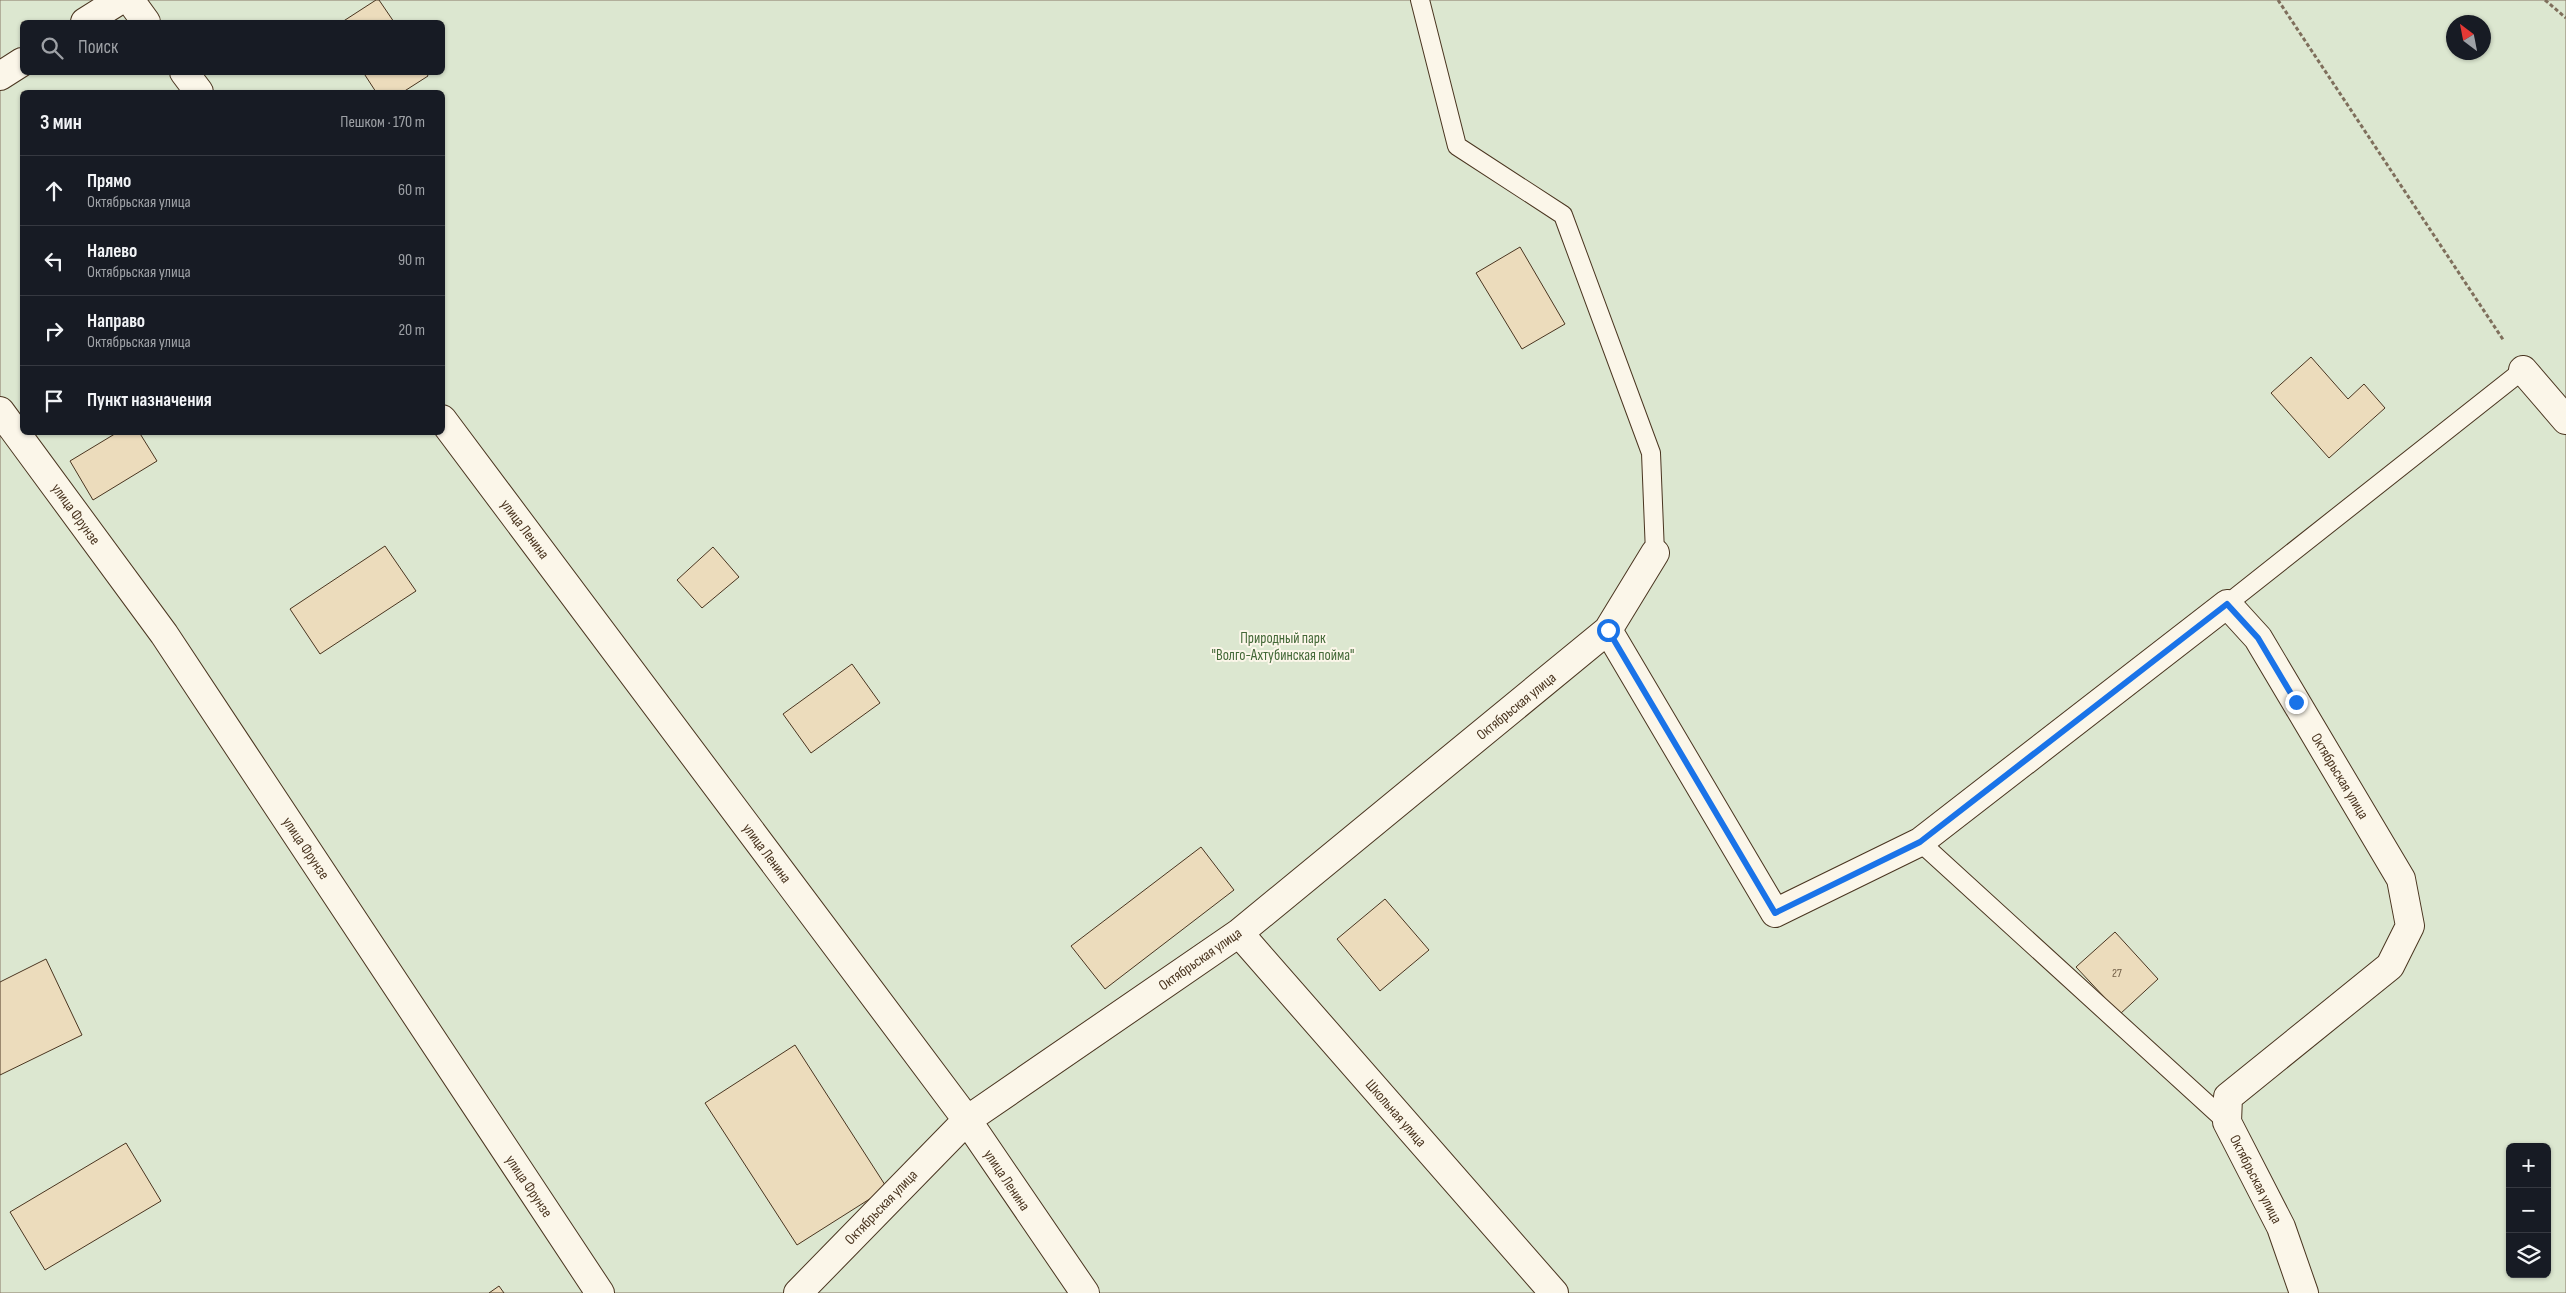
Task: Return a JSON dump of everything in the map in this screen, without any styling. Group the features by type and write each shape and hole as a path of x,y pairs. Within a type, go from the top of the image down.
{"street":[{"path":"88,20 120,0"},
{"path":"130,0 145,20"},
{"path":"0,76 20,63"},
{"path":"186,75 198,90"},
{"path":"2524,370 2566,420"},
{"name":"улица Фрунзе","path":"0,410 164,634 600,1293"},
{"name":"улица Ленина","path":"445,423 967,1120 1085,1293"},
{"name":"Октябрьская улица","path":"798,1293 967,1120 1238,933 1608,630 1655,553"},
{"path":"1608,630 1775,913 1920,842 2227,604"},
{"name":"Октябрьская улица","path":"2227,604 2258,638 2401,879 2410,926 2390,966 2228,1097 2227,1122 2281,1227 2304,1293"},
{"name":"Школьная улица","path":"1238,933 1554,1293"}],"lane":[{"path":"1420,0 1457,146 1563,216 1651,453 1655,553"},
{"path":"2227,604 2524,370"},
{"path":"1920,842 2227,1122"}],"path":[{"path":"2278,0 2524,370"},
{"path":"2545,0 2566,18"}],"green space":[{"name":"Природный парк \"Волго-Ахтубинская пойма\"","path":"0,0 2566,0 2566,1293 0,1293"}],"building":[{"path":"376,0 379,0 393,20 345,20"},
{"path":"365,75 428,76 406,90 375,90"},
{"path":"1520,247 1565,324 1522,349 1476,273"},
{"path":"2311,357 2348,399 2364,384 2385,408 2329,458 2271,393"},
{"path":"113,435 141,435 157,461 93,500 70,461"},
{"path":"385,546 416,591 320,654 290,609"},
{"path":"713,547 739,577 702,608 677,580"},
{"path":"852,664 880,703 811,753 783,714"},
{"path":"1201,847 1234,890 1105,989 1071,946"},
{"path":"1385,899 1429,950 1380,991 1337,939"},
{"path":"2115,932 2158,979 2120,1014 2076,967"},
{"path":"46,959 82,1035 0,1075 0,982"},
{"path":"795,1045 887,1188 797,1245 705,1103"},
{"path":"126,1143 161,1201 45,1270 10,1212"},
{"path":"499,1286 504,1293 489,1293"}],"route":[{"path":"1608,630 1775,913 1920,842 2227,604 2258,638 2296,702"}]}
